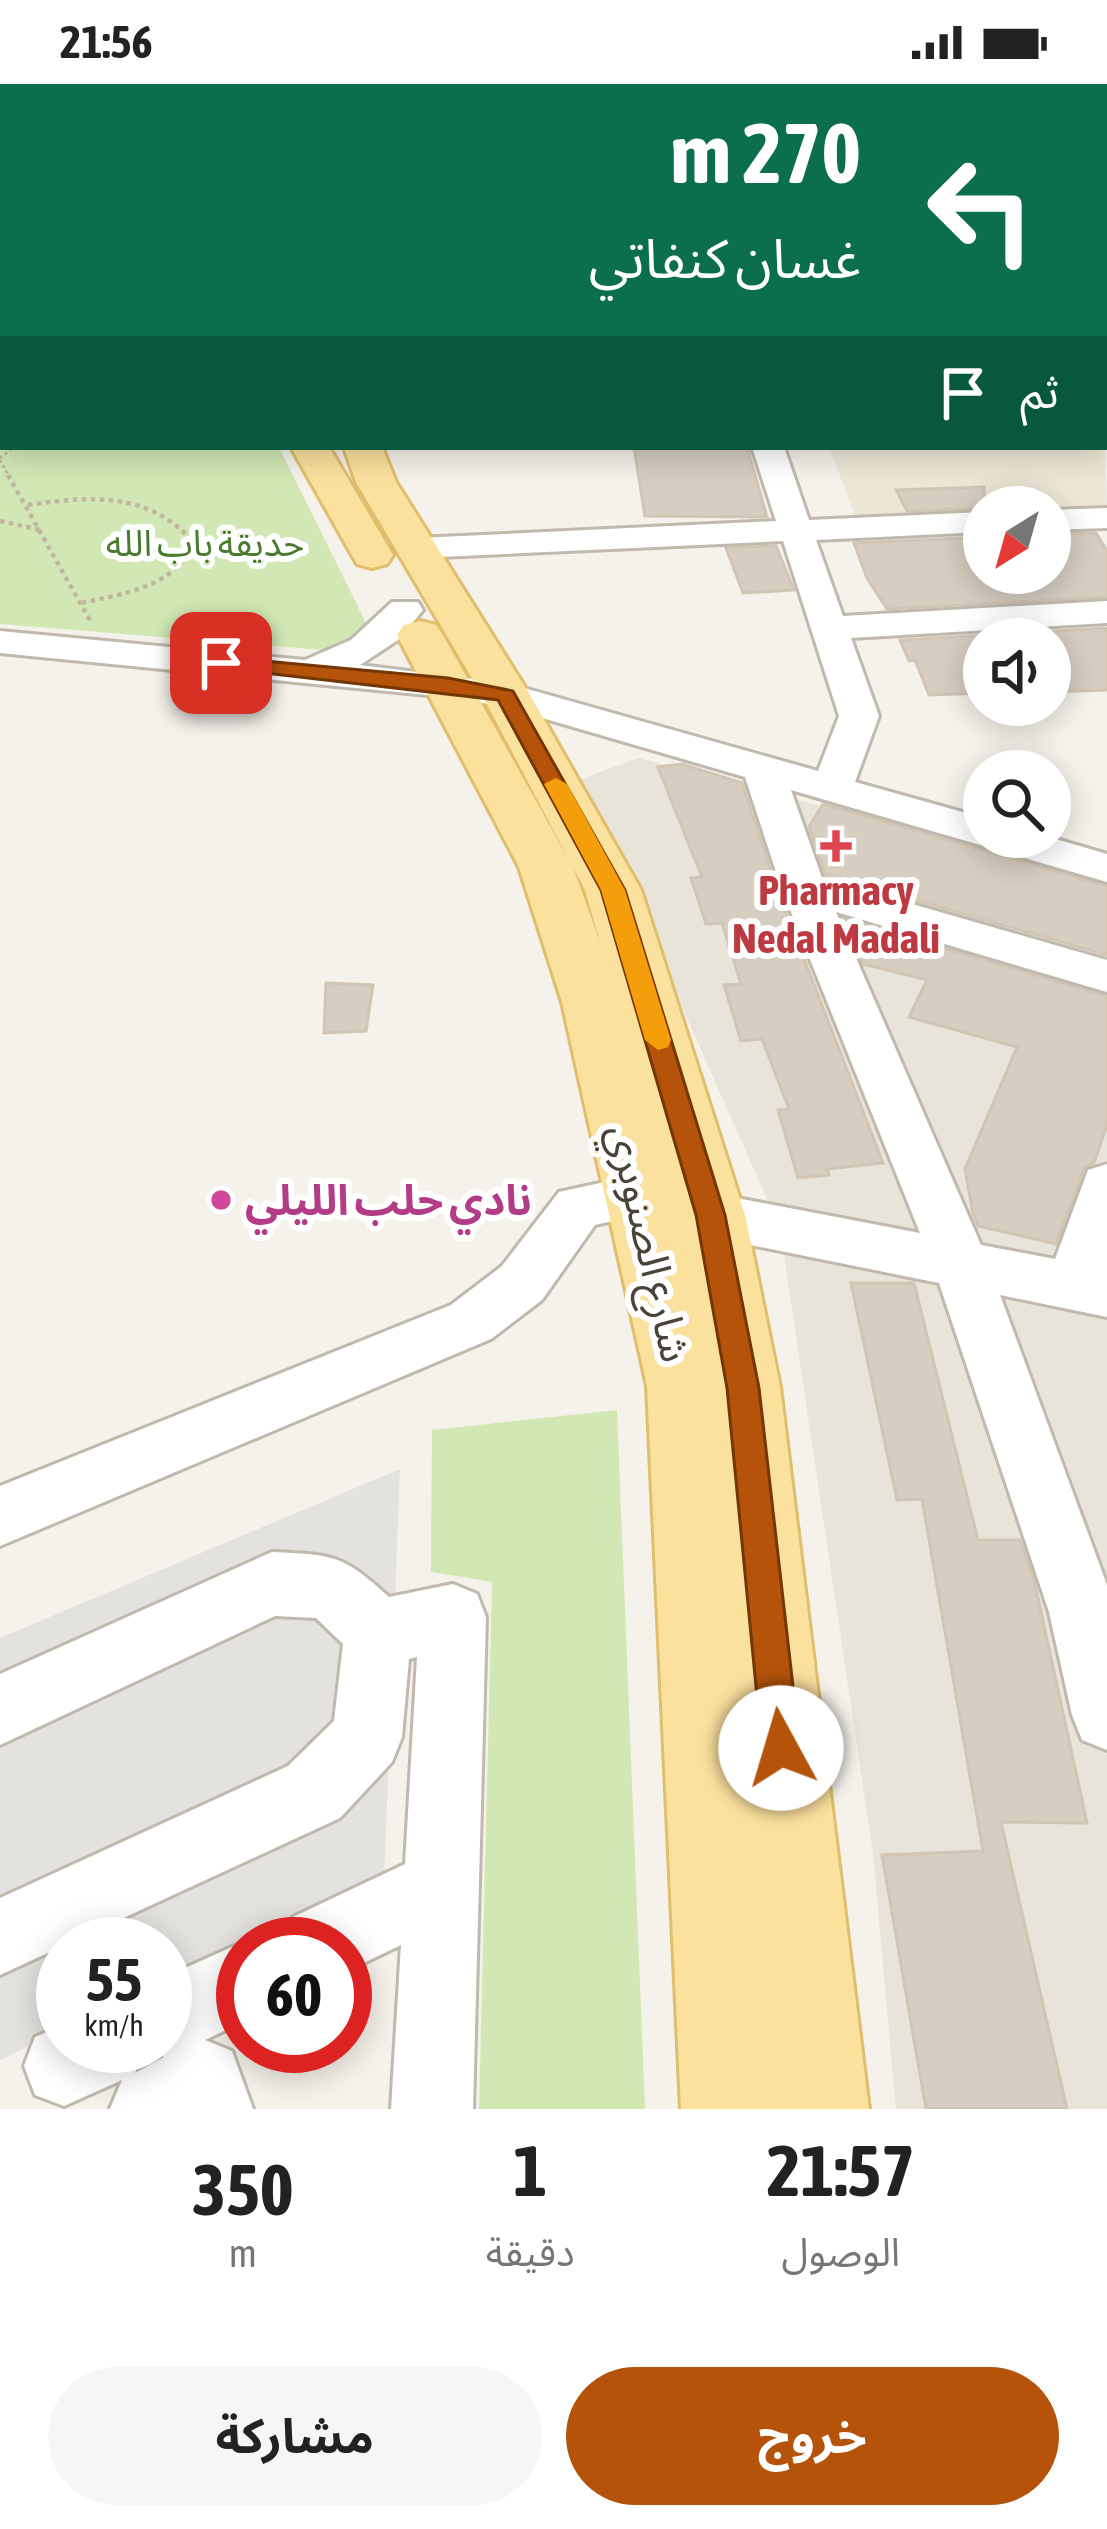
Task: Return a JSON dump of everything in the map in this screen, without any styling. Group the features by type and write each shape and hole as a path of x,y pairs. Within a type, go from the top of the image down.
{"main road":[{"name":"شارع الصنوبري","path":"343,460 477,690 592,1002 641,1195 684,1386 732,2109"},
{"name":"شارع الصنوبري","path":"477,690 550,775 613,890 711,1215 743,1388 818,2109"}],"street":[{"path":"769,450 859,716 832,787"},
{"path":"1071,522 1103,525"},
{"path":"309,671 346,661 368,648 411,579 796,527 963,523"},
{"path":"829,628 1107,612"},
{"path":"0,642 477,690 963,826"},
{"path":"550,775 563,759 606,744 653,740"},
{"path":"764,772 803,887 960,1262 1095,1615 1107,1715"},
{"path":"1071,857 1107,868"},
{"path":"803,887 1107,976"},
{"path":"711,1215 1091,1289 1107,1185"},
{"path":"0,1516 471,1322 522,1283 578,1207 641,1195"},
{"path":"0,1710 272,1585 331,1587 378,1632"},
{"path":"378,1632 453,1617 432,2109"},
{"path":"0,1937 314,1792 367,1737 378,1632"},
{"path":"372,1919 443,1885"},
{"path":"151,2109 203,2080 212,2109"}],"path":[{"path":"0,459 96,630 89,650"},
{"path":"28,505 124,500 167,515 193,542 181,566 160,578 81,603"},
{"path":"0,521 41,530"}],"shaded area":[{"path":"830,450 1105,450 1107,509 1071,508 1071,486 963,486 963,514 856,518"},
{"path":"638,758 963,843 963,858 1019,858 1107,881 1107,2109 896,2109 873,1854 780,1228 581,779"},
{"path":"400,1469 384,1880 305,1917 216,1917 216,1959 192,1970 192,1917 36,1917 36,2043 0,2060 0,1638"}],"green space":[{"name":"حديقة باب الله","path":"0,450 280,450 369,629 335,651 0,624"},
{"path":"617,1410 645,2109 479,2109 492,1582 431,1572 432,1430"}],"building":[{"path":"634,450 748,450 767,517 645,516"},
{"path":"963,488 963,509 907,511 896,490"},
{"path":"1096,533 1107,551 1107,597 887,609 867,578 854,543 963,538 963,594 1071,594 1071,534"},
{"path":"776,546 794,590 743,593 726,548"},
{"path":"1107,628 1107,690 1071,691 1071,630"},
{"path":"963,636 963,694 929,695 915,660 909,661 900,640"},
{"path":"682,764 742,783 777,889 883,1163 827,1169 829,1175 798,1178 778,1110 789,1109 762,1039 741,1041 724,985 741,984 722,923 706,924 691,878 702,877 658,767"},
{"path":"823,804 963,844 963,858 1010,858 1107,886 1107,955 825,874 809,827"},
{"path":"844,919 1107,996 1107,1125 1094,1163 1084,1168 1056,1244 978,1226 973,1214 965,1169 1017,1047 909,1017 927,980 863,964"},
{"path":"326,983 373,985 366,1031 324,1033"},
{"path":"851,1283 914,1283 978,1540 1020,1540 1034,1580 1087,1823 1001,1822 1067,2109 926,2109 882,1855 983,1851 922,1499 897,1500"}],"slow traffic":[{"path":"556,784 613,890 658,1040"}],"place":[{"name":"Pharmacy Nedal Madali","path":"836,846"},
{"name":"نادي حلب الليلي","path":"221,1200"}],"route":[{"path":"221,663 506,695 613,890 711,1215 743,1388 781,1748"}]}
